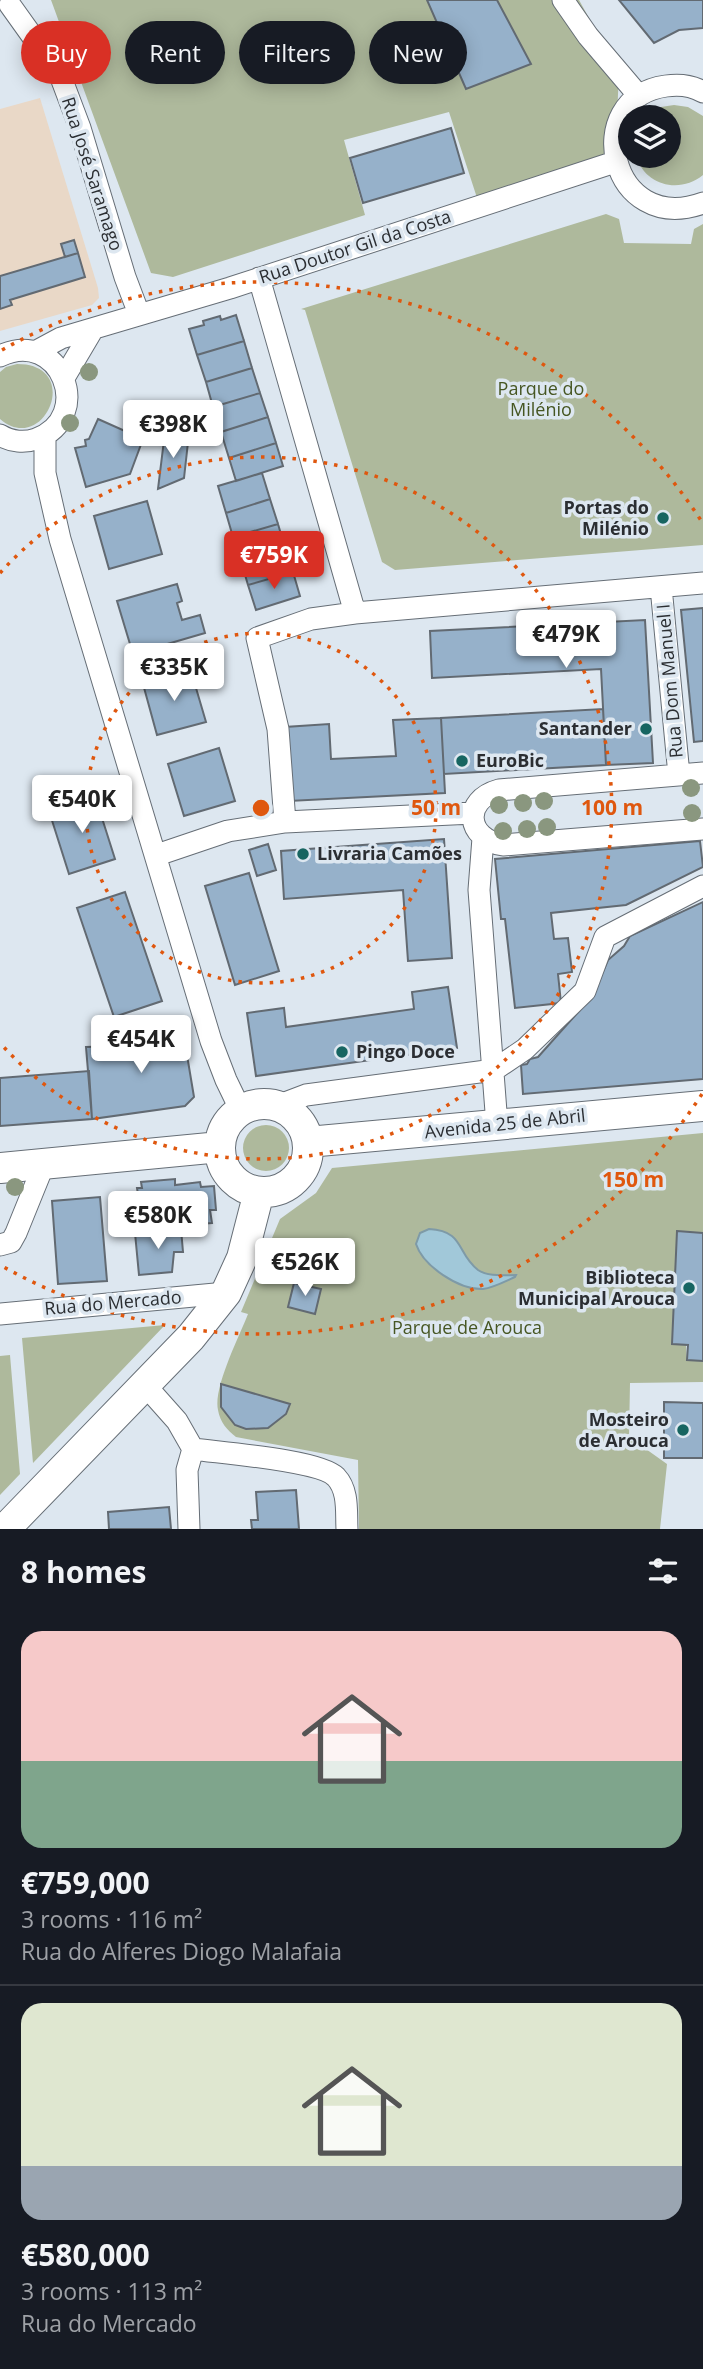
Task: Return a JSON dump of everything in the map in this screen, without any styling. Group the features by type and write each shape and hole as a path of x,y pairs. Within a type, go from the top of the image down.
{"main road":[{"path":"264,1104 277,1106 298,1120 308,1142 303,1168 296,1179 285,1187 260,1192 247,1189 227,1172 222,1160 220,1147 226,1126 241,1111 264,1104"},
{"name":"Avenida 25 de Abril","path":"308,1142 703,1106"},
{"path":"0,1168 220,1147"},
{"path":"5,1529 191,1337 226,1293 242,1258 260,1192"}],"street":[{"path":"563,0 588,36 639,96"},
{"name":"Rua José Saramago","path":"10,5 60,75 80,128 125,277 139,314"},
{"path":"703,92 677,85 657,88 639,96 626,109 617,126 613,144 615,162 623,180 636,195 654,205 674,209 690,208 703,203"},
{"name":"Rua Doutor Gil da Costa","path":"35,352 61,338 259,278 615,162"},
{"path":"259,278 355,613"},
{"path":"64,378 93,329"},
{"path":"0,356 22,350 48,358 64,378 67,404 63,416 45,435 33,440 9,438"},
{"path":"45,435 45,473 60,539 211,1041 241,1111"},
{"path":"9,438 45,473"},
{"path":"285,822 278,729 257,638 311,619 355,613 703,583"},
{"name":"Rua Dom Manuel I","path":"661,587 679,775"},
{"path":"703,773 499,790 487,793 478,802 473,813 475,829 483,838 490,843 517,845 703,829"},
{"path":"157,855 228,831 285,822 473,813"},
{"path":"483,838 479,890 497,1125"},
{"path":"277,1106 306,1095 494,1070 526,1049 585,990 605,937 703,886"},
{"path":"0,1245 11,1242 16,1233 44,1164"},
{"name":"Rua do Mercado","path":"0,1314 226,1293"},
{"path":"145,1385 177,1421 193,1449 187,1470 189,1529"},
{"path":"193,1449 311,1466 335,1476 343,1487 347,1529"}],"shaded area":[{"path":"40,98 99,298 92,305 0,331 0,109"}],"green space":[{"path":"51,0 579,0 619,72 615,162 480,207 449,112 344,140 365,215 173,277 151,273 82,84 111,84 111,21 59,21"},
{"path":"681,106 703,116 703,175 694,181 674,185 664,184 647,174 642,168 681,168"},
{"name":"Parque do Milénio","path":"606,214 619,219 624,243 691,244 694,229 703,224 703,545 395,570 382,562 305,310 301,309"},
{"path":"17,364 37,368 49,378 53,391 50,406 42,418 31,426 16,428 0,419 0,372"},
{"path":"266,1125 282,1132 289,1148 282,1164 266,1171 250,1164 243,1148 250,1132"},
{"name":"Parque de Arouca","path":"703,1133 703,1233 678,1232 687,1360 703,1361 703,1382 630,1383 629,1437 667,1464 660,1529 359,1529 358,1460 236,1437 222,1422 217,1401 219,1389 248,1314 241,1312 280,1219 316,1193 332,1168"},
{"path":"165,1325 33,1463 22,1338"},
{"path":"10,1355 20,1474 0,1495 0,1356"}],"water":[{"path":"429,1229 455,1238 478,1270 491,1275 516,1275 515,1277 483,1289 453,1281 426,1260 416,1244 420,1233"}],"building":[{"path":"427,0 497,0 531,64 466,89 464,84 467,84 467,21 436,21"},
{"path":"619,0 703,0 703,28 679,30 654,43"},
{"path":"451,128 464,173 363,203 350,158"},
{"path":"74,240 78,253 65,257 61,244"},
{"path":"78,253 85,277 10,300 12,305 0,309 0,276"},
{"path":"236,315 244,341 197,355 189,329 204,325 203,321 220,316 221,320"},
{"path":"244,341 252,368 206,382 197,355"},
{"path":"252,368 260,393 213,407 206,382"},
{"path":"260,393 268,417 221,432 213,407"},
{"path":"268,417 276,443 229,458 221,432"},
{"path":"98,419 143,439 130,474 86,487 75,448 86,446 85,440 89,439"},
{"path":"165,432 188,442 184,478 158,489"},
{"path":"276,443 283,466 236,481 229,458"},
{"path":"262,473 270,499 226,513 218,486"},
{"path":"270,499 278,524 233,537 226,513"},
{"path":"147,501 162,554 109,569 94,516"},
{"path":"278,524 285,548 241,561 233,537"},
{"path":"285,548 293,572 248,585 241,561"},
{"path":"293,572 300,596 256,610 248,585"},
{"path":"177,584 182,601 177,603 182,620 200,615 205,633 133,654 117,601"},
{"path":"703,608 703,741 694,742 681,610"},
{"path":"645,620 653,763 606,765 601,669 432,678 430,631"},
{"path":"191,671 206,722 157,735 143,684"},
{"path":"603,709 606,765 444,774 441,718"},
{"path":"441,718 445,793 289,801 285,727 329,724 331,759 396,756 393,720"},
{"path":"219,748 235,801 184,816 168,764"},
{"path":"95,796 115,859 69,874 49,811"},
{"path":"444,839 452,958 408,961 403,890 284,899 281,851"},
{"path":"700,841 703,867 626,905 551,913 554,939 568,938 572,972 558,974 561,1003 515,1008 495,859"},
{"path":"268,844 276,870 257,876 249,850"},
{"path":"249,873 279,971 235,985 205,886"},
{"path":"125,892 162,1001 114,1017 77,908"},
{"path":"703,902 703,1079 523,1094 521,1065 538,1057 580,1010 594,992 608,960 624,946 630,936"},
{"path":"448,987 457,1048 256,1076 247,1013 284,1008 286,1027 414,1009 412,992"},
{"path":"173,1017 188,1061 194,1097 185,1106 92,1119 86,1047 116,1046 120,1059 134,1055 135,1038"},
{"path":"89,1071 92,1119 0,1126 0,1078"},
{"path":"175,1179 175,1185 200,1182 201,1187 214,1186 216,1210 210,1210 212,1223 181,1225 181,1229 144,1233 137,1188 142,1188 141,1182"},
{"path":"100,1197 107,1281 58,1284 52,1201"},
{"path":"181,1229 183,1252 174,1252 172,1272 139,1275 135,1233"},
{"name":"Biblioteca Municipal Arouca","path":"677,1231 703,1233 703,1361 687,1360 688,1345 672,1344"},
{"path":"294,1283 321,1289 315,1314 288,1307"},
{"path":"221,1384 290,1404 286,1414 268,1428 246,1429 235,1425 221,1407"},
{"name":"Mosteiro de Arouca","path":"664,1402 703,1403 703,1458 664,1458"},
{"path":"296,1490 299,1529 252,1529 251,1520 258,1520 256,1492"},
{"path":"169,1507 171,1529 109,1529 108,1512"}],"place":[{"name":"Portas do Milénio","path":"663,518"},
{"name":"Santander","path":"646,729"},
{"name":"EuroBic","path":"462,761"},
{"name":"Livraria Camões","path":"303,854"},
{"name":"Pingo Doce","path":"342,1052"},
{"name":"Biblioteca Municipal Arouca","path":"689,1288"},
{"name":"Mosteiro de Arouca","path":"683,1430"}]}
